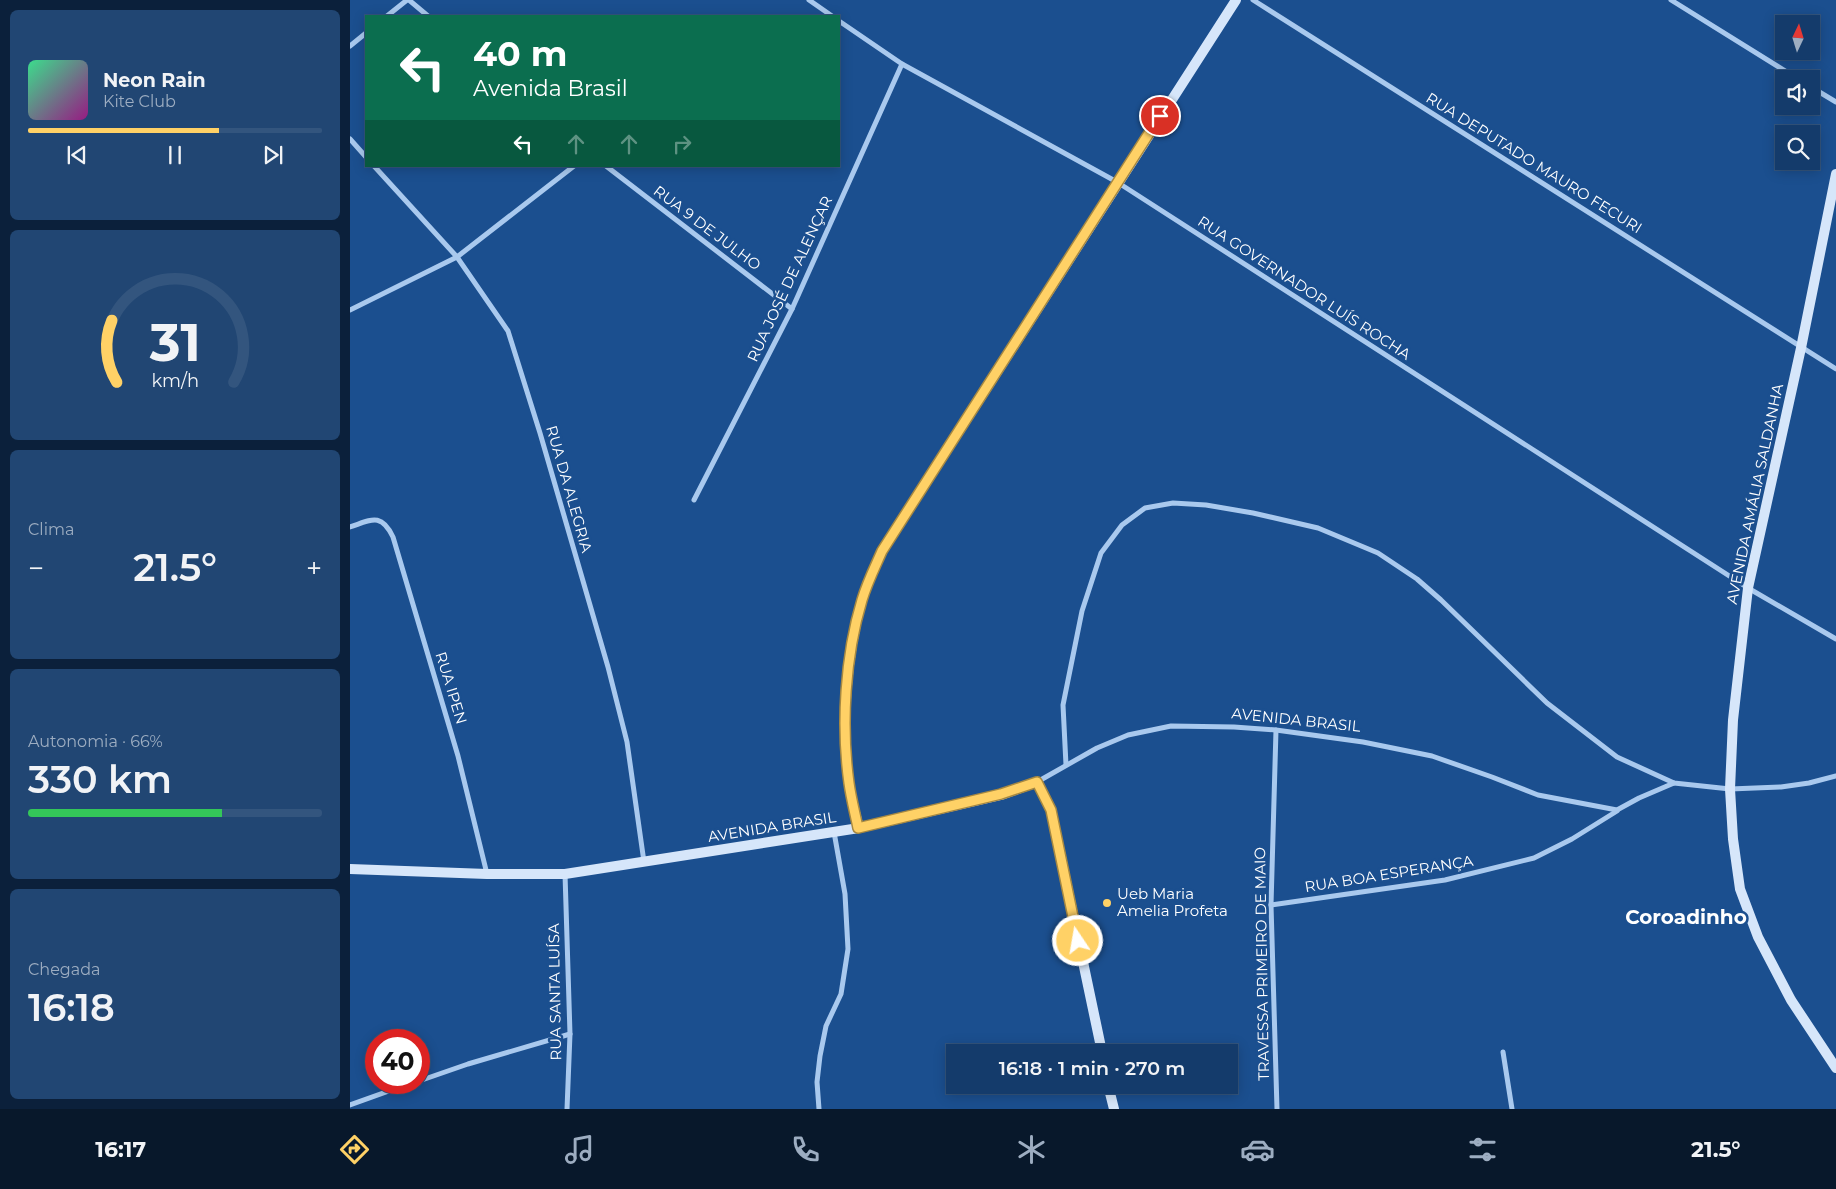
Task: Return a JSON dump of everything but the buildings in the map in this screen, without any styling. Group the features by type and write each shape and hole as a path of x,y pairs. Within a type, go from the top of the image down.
{"street":[{"path":"388,15 408,0 427,15"},
{"path":"809,0 831,15"},
{"path":"858,828 849,784 847,762 848,679 862,601 871,574 882,551 1117,182 1236,0"},
{"name":"RUA DEPUTADO MAURO FECURI","path":"1253,0 1801,348"},
{"path":"1671,0 1784,70"},
{"name":"RUA GOVERNADOR LUÍS ROCHA","path":"840,21 902,64 1117,182 1748,588 1836,639"},
{"path":"350,46 365,34"},
{"name":"RUA JOSÉ DE ALENÇAR","path":"694,500 792,309 902,64"},
{"path":"1820,92 1836,102"},
{"path":"350,139 365,156"},
{"name":"RUA DA ALEGRIA","path":"375,167 457,257 508,331 540,433 605,658 627,742 644,863"},
{"path":"350,310 457,257 573,167"},
{"name":"RUA 9 DE JULHO","path":"607,167 792,309"},
{"name":"AVENIDA AMÁLIA SALDANHA","path":"1836,174 1801,348 1748,588 1733,720 1730,789 1733,839 1740,888 1758,937 1791,1000 1836,1068"},
{"path":"1801,348 1836,369"},
{"path":"1066,765 1063,705 1082,611 1101,553 1122,525 1145,508 1173,503 1215,507 1318,528 1378,553 1417,579 1442,600 1547,703 1601,745 1617,757 1674,783 1730,789 1781,787 1809,783 1836,776"},
{"name":"RUA IPEN","path":"350,527 374,519 382,521 389,528 393,537 458,756 487,874"},
{"name":"AVENIDA BRASIL","path":"350,869 487,874 565,874 858,828 1001,794 1037,782 1097,748 1128,735 1171,726 1276,730 1362,742 1432,756 1492,776 1538,795 1617,810"},
{"name":"TRAVESSA PRIMEIRO DE MAIO","path":"1276,730 1271,905 1277,1109"},
{"path":"1037,782 1051,810 1100,1044"},
{"path":"1617,810 1674,783"},
{"name":"RUA BOA ESPERANÇA","path":"1271,905 1445,880 1534,858 1572,839 1617,810"},
{"path":"819,1109 817,1082 820,1056 826,1026 840,994 848,949 845,894 834,832"},
{"name":"RUA SANTA LUÍSA","path":"565,874 570,1034 567,1109"},
{"path":"430,1077 570,1034"},
{"path":"1503,1052 1512,1109"},
{"path":"350,1105 381,1094"},
{"path":"1110,1094 1114,1109"}],"place":[{"name":"Ueb Maria Amelia Profeta","path":"1107,903"}],"district":[{"name":"Coroadinho","path":"1686,917"}],"route":[{"path":"1078,941 1051,810 1037,782 1001,794 858,828 849,784 847,762 848,679 862,601 871,574 882,551 1160,116"}]}
